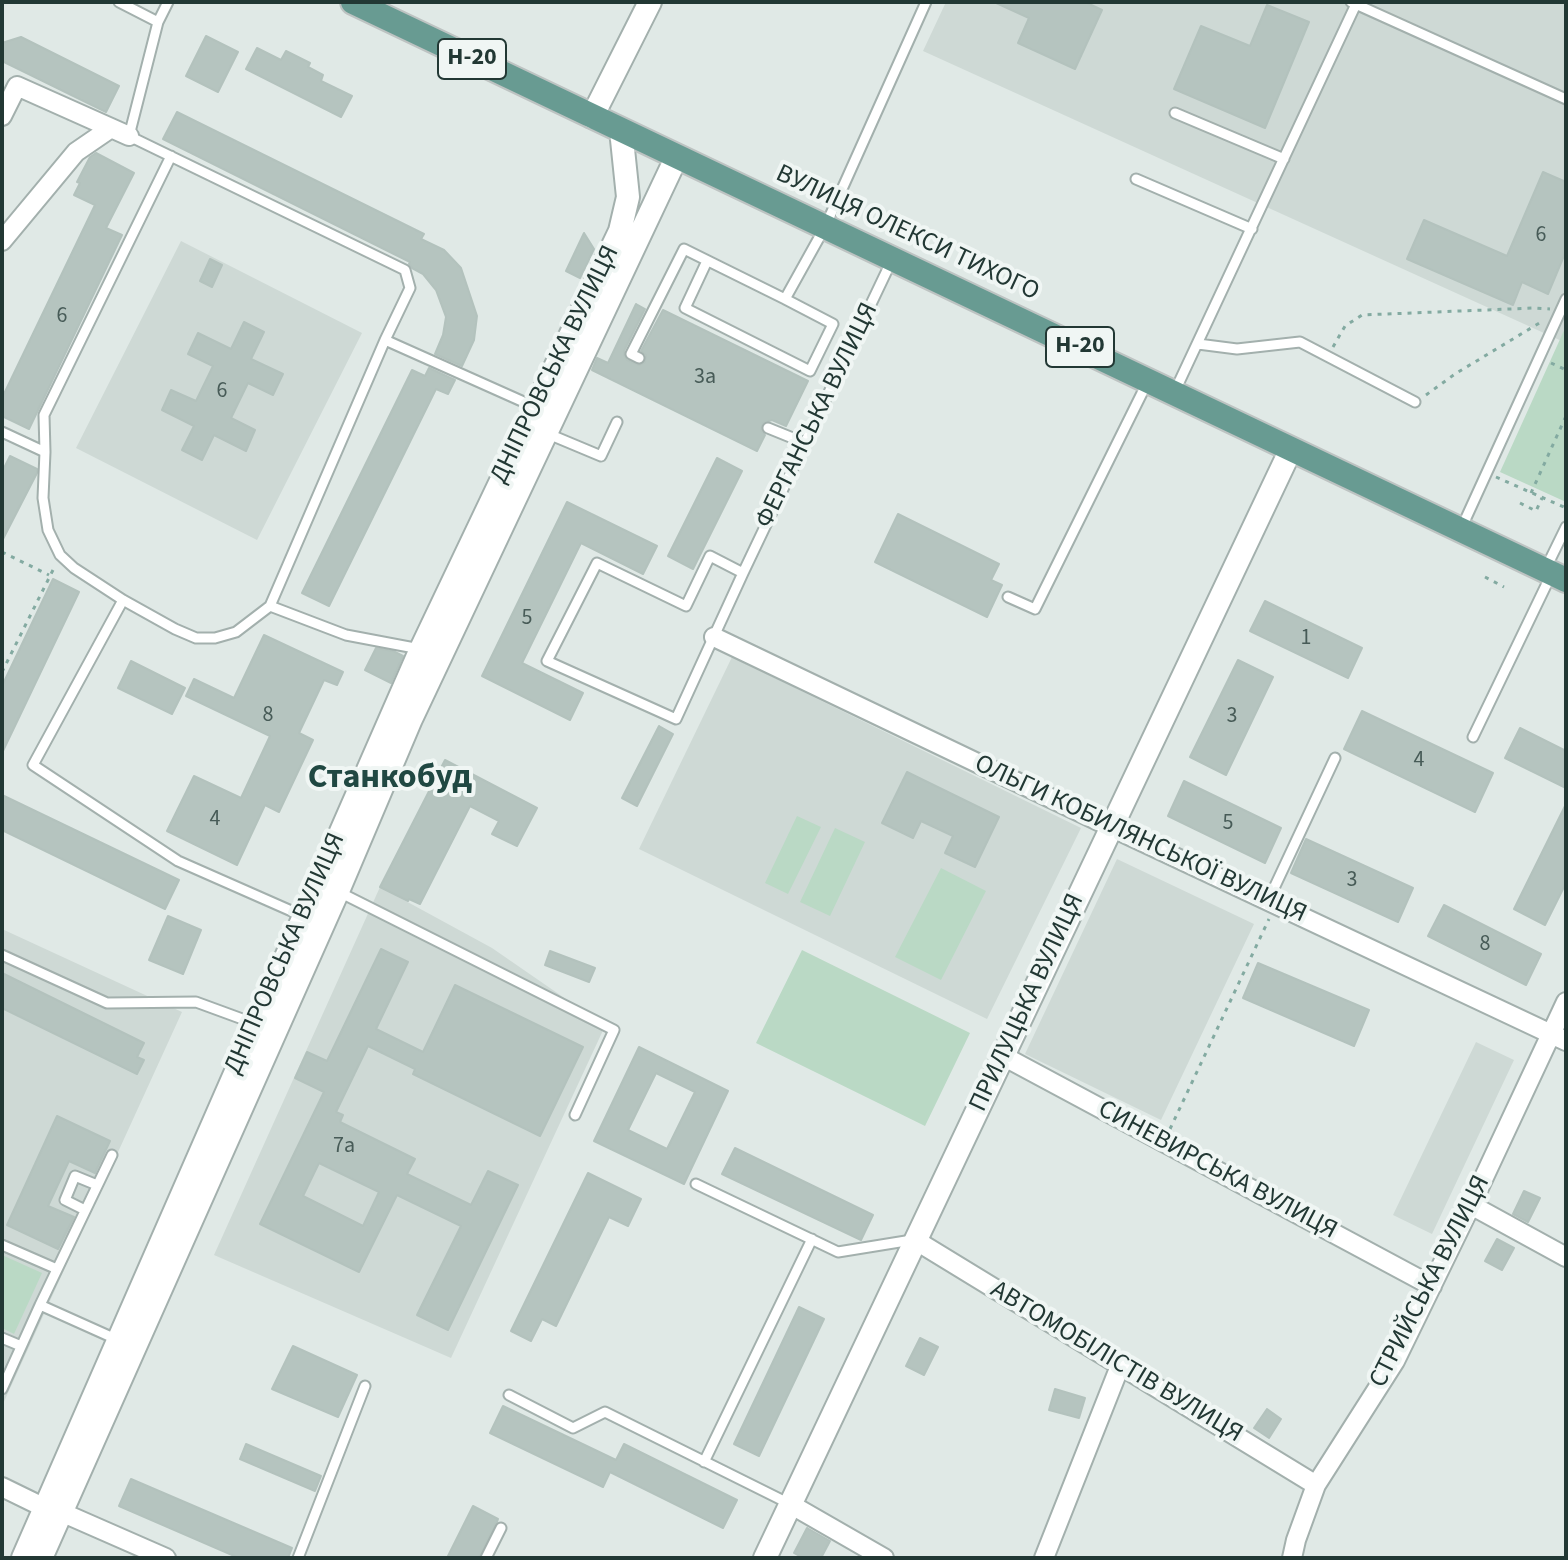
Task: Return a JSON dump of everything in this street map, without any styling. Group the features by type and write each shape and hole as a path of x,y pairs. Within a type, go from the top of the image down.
{"main road":[{"name":"ВУЛИЦЯ ОЛЕКСИ ТИХОГО","path":"353,2 1554,574"}],"street":[{"path":"592,117 650,2"},
{"path":"2,116 17,86 129,136"},
{"path":"2,241 76,152 111,128"},
{"name":"ДНІПРОВСЬКА ВУЛИЦЯ","path":"545,419 620,231 628,197 621,130"},
{"name":"ДНІПРОВСЬКА ВУЛИЦЯ","path":"23,1558 53,1510 328,887 411,719 430,653 677,156"},
{"name":"ПРИЛУЦЬКА ВУЛИЦЯ","path":"765,1558 1291,449"},
{"name":"ОЛЬГИ КОБИЛЯНСЬКОЇ ВУЛИЦЯ","path":"714,637 1559,1037"},
{"name":"СТРИЙСЬКА ВУЛИЦЯ","path":"1283,1558 1294,1549 1316,1485 1395,1361 1471,1205 1559,1037 1566,1002"},
{"name":"СИНЕВИРСЬКА ВУЛИЦЯ","path":"1003,1056 1432,1286"},
{"path":"1471,1205 1566,1257"},
{"name":"АВТОМОБІЛІСТІВ ВУЛИЦЯ","path":"915,1240 1316,1485"},
{"path":"1044,1558 1120,1366"},
{"path":"2,1487 166,1558"},
{"path":"790,1504 884,1558"},
{"name":"ДНІПРОВСЬКА ВУЛИЦЯ","path":"41,1558 53,1510"}],"lane":[{"path":"119,2 158,22"},
{"path":"168,2 158,22 129,136 171,156 405,270 410,288 270,606 236,632 215,638 196,638 175,629 74,568 60,555 48,530 43,498 44,415 171,156"},
{"path":"785,299 825,227 926,2"},
{"path":"1174,393 1355,3 1566,99"},
{"path":"1175,113 1284,159"},
{"path":"1136,179 1252,229"},
{"path":"639,358 631,354 684,249 833,324 810,371 685,308 707,261"},
{"name":"ФЕРГАНСЬКА ВУЛИЦЯ","path":"743,573 710,556 686,606 597,563 547,661 676,719 893,259"},
{"path":"1461,531 1564,305"},
{"path":"385,340 545,419 601,456 617,422"},
{"path":"1198,344 1237,349 1300,342 1415,402"},
{"path":"1008,597 1035,609 1148,380"},
{"path":"768,428 805,443"},
{"path":"2,432 45,452"},
{"path":"1473,737 1554,574 1566,527"},
{"path":"123,600 33,765 178,861 313,921"},
{"path":"270,606 346,635 430,653"},
{"path":"1272,902 1335,758"},
{"path":"328,887 614,1030 575,1115"},
{"path":"2,955 107,1003 196,1002 266,1028"},
{"path":"2,1389 112,1155"},
{"path":"85,1210 65,1200 75,1176 97,1185"},
{"path":"696,1184 838,1252 915,1240"},
{"path":"704,1462 812,1239"},
{"path":"2,1245 57,1269"},
{"path":"40,1305 126,1344"},
{"path":"2,1338 21,1346"},
{"path":"298,1558 365,1386"},
{"path":"509,1395 573,1428 605,1412 790,1504"},
{"path":"486,1558 501,1528"}],"path":[{"path":"1327,356 1345,326 1362,315 1564,305"},
{"path":"1415,402 1564,305"},
{"path":"1539,359 1566,370"},
{"path":"1531,493 1566,416"},
{"path":"1488,474 1566,508"},
{"path":"1520,503 1536,511 1542,498"},
{"path":"2,552 50,575"},
{"path":"2,672 60,555"},
{"path":"1485,577 1504,587"},
{"path":"1165,1139 1272,902"}],"shaded area":[{"path":"946,2 1566,2 1566,343 923,51"},
{"path":"181,241 362,333 257,540 76,448"},
{"path":"732,657 1081,828 987,1019 639,849"},
{"path":"1117,859 1254,924 1161,1120 1025,1054"},
{"path":"380,887 492,948 605,1026 451,1358 214,1255"},
{"path":"2,929 182,1012 2,1406"},
{"path":"1476,1042 1514,1060 1432,1234 1393,1215"}],"green space":[{"path":"1566,326 1566,502 1500,472"},
{"path":"797,816 821,827 788,894 765,883"},
{"path":"835,828 865,842 830,916 800,902"},
{"path":"941,868 986,891 941,980 895,957"},
{"path":"802,950 970,1033 925,1126 756,1043"},
{"path":"2,1255 42,1273 14,1334 2,1328"}],"building":[{"path":"994,2 1085,2 1102,10 1075,69 1018,43 1029,18"},
{"path":"1267,5 1309,22 1265,128 1174,89 1201,26 1250,46"},
{"path":"206,36 238,52 218,92 186,76"},
{"path":"21,37 119,86 106,112 2,61 2,43"},
{"path":"257,48 281,60 286,51 310,63 308,67 323,75 321,81 352,96 341,117 246,69"},
{"path":"177,112 424,234 421,239 444,250 461,268 477,316 474,340 462,366 435,354 446,317 436,290 423,274 412,268 410,262 163,139"},
{"path":"96,153 134,173 106,228 122,235 29,429 2,416 2,398 95,205 74,195 90,157"},
{"path":"1543,172 1566,182 1566,251 1548,294 1522,282 1513,305 1407,259 1424,220 1507,256"},
{"path":"584,233 594,249 580,278 566,271"},
{"path":"210,259 222,265 212,287 200,281"},
{"path":"636,304 645,309 624,351 627,360 639,365 645,362 646,355 641,351 663,310 808,381 786,426 772,420 763,423 761,430 765,435 757,451 592,370 597,358 608,363"},
{"path":"244,322 264,332 251,359 283,374 273,395 248,383 231,418 255,430 246,451 214,435 202,460 182,450 194,426 162,410 171,390 196,401 213,366 188,354 198,333 231,349"},
{"path":"429,368 455,380 448,394 436,389 329,606 302,593 412,370 425,376"},
{"path":"10,456 37,469 37,473 2,541 2,472"},
{"path":"717,458 742,471 693,569 668,556"},
{"path":"567,502 657,546 643,574 581,543 522,663 583,693 570,720 482,676"},
{"path":"898,514 999,564 991,580 1002,585 987,617 875,562"},
{"path":"53,579 79,592 2,753 2,686"},
{"path":"1265,601 1362,648 1348,678 1250,631"},
{"path":"264,635 343,672 337,685 324,680 299,733 313,740 279,812 265,805 237,865 167,831 194,776 241,798 270,736 186,696 194,679 234,698"},
{"path":"376,648 403,656 391,683 365,670"},
{"path":"1238,660 1273,677 1226,775 1190,757"},
{"path":"131,661 185,688 172,714 118,688"},
{"path":"1362,711 1493,773 1475,812 1344,749"},
{"path":"659,726 673,734 637,806 622,798"},
{"path":"1520,728 1566,751 1566,788 1505,758"},
{"path":"445,760 537,808 517,846 492,834 499,821 470,806 420,904 380,887"},
{"path":"907,772 999,817 975,867 945,853 953,836 921,821 913,838 882,823"},
{"path":"1184,781 1281,828 1265,863 1168,816"},
{"path":"2,795 179,880 165,909 2,830"},
{"path":"1566,804 1566,883 1545,925 1514,909"},
{"path":"1306,839 1413,888 1398,922 1291,873"},
{"path":"1444,905 1541,954 1526,985 1428,936"},
{"path":"168,916 201,930 183,974 149,960"},
{"path":"381,949 408,962 376,1029 423,1052 455,985 583,1047 540,1136 413,1074 415,1069 368,1046 336,1112 343,1115 340,1122 415,1159 407,1174 471,1205 488,1171 518,1185 448,1330 417,1315 461,1226 397,1195 359,1272 260,1224 324,1092 295,1078 307,1052 327,1061","holes":["319,1163 379,1192 363,1226 303,1196"]},
{"path":"550,951 595,968 589,982 545,965"},
{"path":"1258,963 1369,1010 1354,1046 1243,998"},
{"path":"2,973 144,1043 137,1057 144,1060 137,1074 2,1008"},
{"path":"639,1047 728,1091 684,1184 594,1141","holes":["656,1073 695,1092 667,1149 628,1130"]},
{"path":"57,1116 110,1141 95,1173 69,1161 48,1206 74,1217 58,1249 7,1225"},
{"path":"735,1148 873,1215 861,1240 722,1174"},
{"path":"588,1173 641,1199 628,1226 609,1217 556,1326 542,1319 531,1341 511,1331"},
{"path":"1524,1191 1540,1198 1528,1222 1513,1214"},
{"path":"1497,1239 1514,1248 1502,1270 1485,1261"},
{"path":"799,1307 824,1319 759,1456 734,1444"},
{"path":"920,1338 938,1347 924,1375 906,1366"},
{"path":"293,1346 357,1375 338,1417 272,1389"},
{"path":"1055,1389 1085,1398 1079,1418 1049,1410"},
{"path":"503,1406 616,1460 624,1444 737,1500 723,1528 610,1472 603,1487 490,1433"},
{"path":"1267,1409 1281,1419 1269,1438 1254,1428"},
{"path":"246,1444 321,1476 315,1491 240,1459"},
{"path":"131,1479 292,1548 288,1558 239,1558 119,1506"},
{"path":"473,1506 498,1519 479,1558 447,1558"},
{"path":"807,1528 830,1541 821,1558 803,1558 794,1553"}],"district":[{"name":"Станкобуд","path":"390,780"}]}
